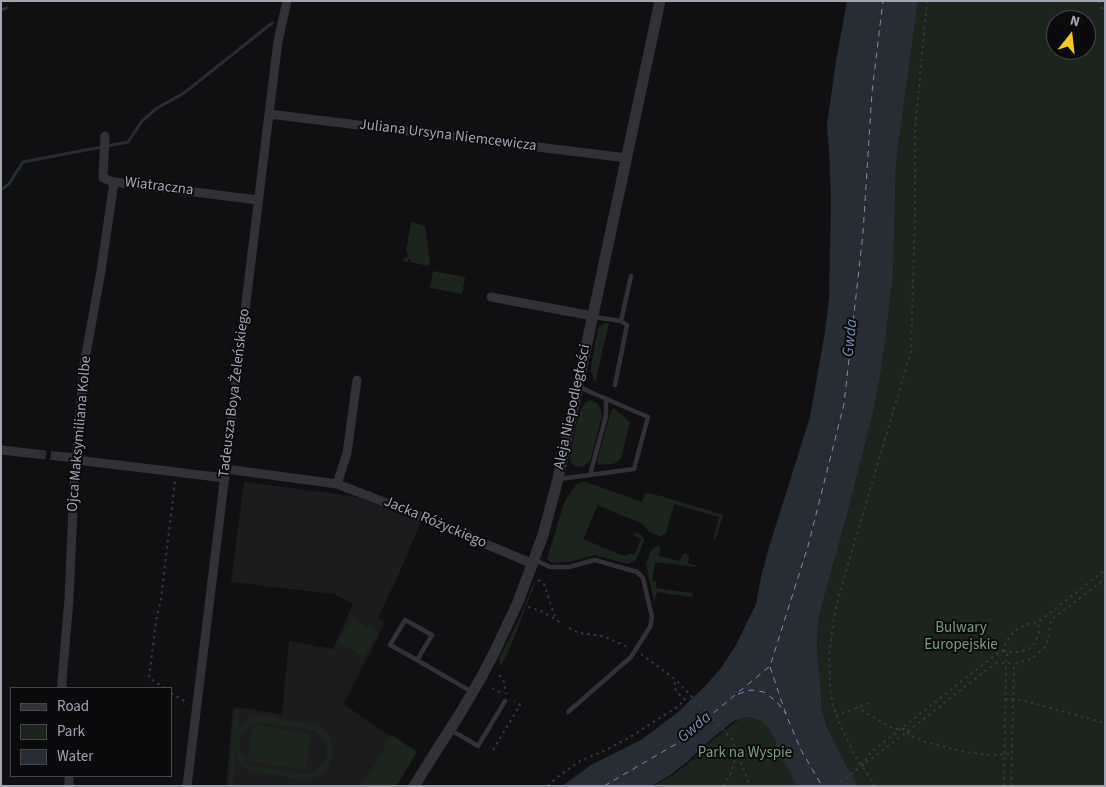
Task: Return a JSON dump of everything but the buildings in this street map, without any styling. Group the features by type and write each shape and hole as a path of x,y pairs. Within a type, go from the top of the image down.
{"street":[{"name":"Tadeusza Boya Żeleńskiego","path":"187,786 278,42 287,1"},
{"name":"Aleja Niepodległości","path":"414,786 450,730 496,651 533,562 551,507 660,1"},
{"name":"Juliana Ursyna Niemcewicza","path":"269,114 626,158"},
{"name":"Wiatraczna","path":"105,136 103,178 114,182 258,200"},
{"name":"Ojca Maksymiliana Kolbe","path":"62,687 69,599 74,486 84,365 101,271 114,182"},
{"path":"491,297 593,316"},
{"path":"337,484 347,453 357,380"},
{"path":"1,450 37,454"},
{"name":"Jacka Różyckiego","path":"56,456 176,472 225,473 304,479 337,484 533,562"}],"lane":[{"path":"621,321 631,276"},
{"path":"593,316 621,321 627,325 615,385"},
{"path":"558,479 634,469 648,417 578,386"},
{"path":"590,475 606,416 606,399"},
{"path":"533,562 560,568 595,560 637,572 643,578 652,617 650,627 630,656 568,712"},
{"path":"417,660 432,635 405,620 390,645 473,692"},
{"path":"450,730 478,746 505,699"}],"path":[{"path":"875,786 853,752 836,716 830,689 829,657 839,595 911,351 915,215 915,129 928,1"},
{"path":"1099,1 1105,15"},
{"path":"163,687 149,678 156,621 161,599 176,472"},
{"path":"1003,651 1005,644 1015,630 1026,624 1038,622 1104,571"},
{"path":"836,786 989,668 997,664 1014,664 1036,656 1045,647 1051,620 1105,579"},
{"path":"538,580 544,584 556,620"},
{"path":"528,607 541,611 563,624"},
{"path":"862,766 870,753 995,655 1003,651 1020,652 1032,647 1039,634 1038,622"},
{"path":"1004,786 1006,663 1008,652"},
{"path":"1011,786 1014,664"},
{"path":"500,675 504,682 505,699"},
{"path":"548,786 580,761 630,737 677,707 685,700 674,686 676,680"},
{"path":"682,686 732,739 750,786"},
{"path":"952,689 956,694"},
{"path":"172,694 197,708"},
{"path":"1005,699 1013,699 1105,723"},
{"path":"836,716 869,702"},
{"path":"856,707 894,728 904,729 910,735 925,742 965,752 990,755 1012,754"},
{"path":"723,786 730,775 737,751"}],"shaded area":[{"path":"244,482 354,496 421,522 378,618 385,622 344,704 370,723 417,752 396,786 226,786 233,707 282,714 289,641 333,649 353,604 334,594 231,582"}],"green space":[{"name":"Bulwary Europejskie","path":"918,1 1105,1 1105,786 859,786 847,767 826,725 822,708 817,644 819,616 873,413 882,366 893,278 896,163"},
{"path":"411,222 425,226 430,263 428,266 411,262 411,259 408,259 408,262 404,261 404,257 407,258 408,253 406,252"},
{"path":"433,271 465,277 462,294 430,288"},
{"path":"604,323 609,323 595,383 591,365 598,328"},
{"path":"591,400 598,404 602,416 590,461 584,466 576,467 571,463 570,457 578,417 582,407"},
{"path":"613,409 630,422 621,458 613,464 600,465 597,462"},
{"path":"582,482 642,502 645,493 723,515 715,541 713,540 719,517 674,504 666,533 659,536 650,532 642,524 598,505 583,539 624,556 635,554 641,539 634,536 634,534 640,534 644,542 635,561 628,564 595,555 569,562 552,563 547,559 563,506 577,484"},
{"path":"657,546 661,547 659,556 680,561 682,555 686,553 689,556 688,563 696,567 655,562 652,580 656,582 656,588 693,593 692,597 657,592 655,600 653,598 646,564 651,551"},
{"path":"534,582 512,643 501,667 499,659 521,615"},
{"path":"352,619 378,633 364,657 338,642"},
{"path":"234,710 239,710 238,729 248,719 262,716 314,724 327,733 332,743 333,752 330,764 325,772 318,777 304,780 250,771 241,765 235,755 233,786 229,786","holes":["259,722 312,730 323,738 327,746 327,756 323,764 315,771 304,774 255,766 249,764 241,753 240,739 243,732 248,727"]},
{"name":"Park na Wyspie","path":"750,717 761,721 767,726 797,786 654,786 690,762 710,742 738,720"},
{"path":"253,724 311,734 305,770 247,761"},
{"path":"392,735 417,752 396,786 362,786"}],"water":[{"name":"Gwda","path":"847,1 918,1 896,163 893,278 882,366 873,413 819,616 817,644 822,708 826,725 847,767 859,786 797,786 767,726 761,721 750,717 736,720 727,726 687,762 652,786 562,786 591,765 641,740 677,713 721,668 736,645 756,604 769,547 810,417 825,332 829,299 831,199 827,125"}],"waterway":[{"path":"1,10 7,8"},
{"path":"1,190 9,184 23,162 128,142 142,121 157,108 184,93 272,23"}],"ferry route":[{"path":"604,786 676,744 770,666 808,546 844,404 863,233 872,92 883,1"},
{"path":"770,667 787,717 801,750 822,786"},
{"path":"738,694 751,690 764,692 777,702 786,714"}],"tunnel":[{"path":"37,454 56,456"}]}
